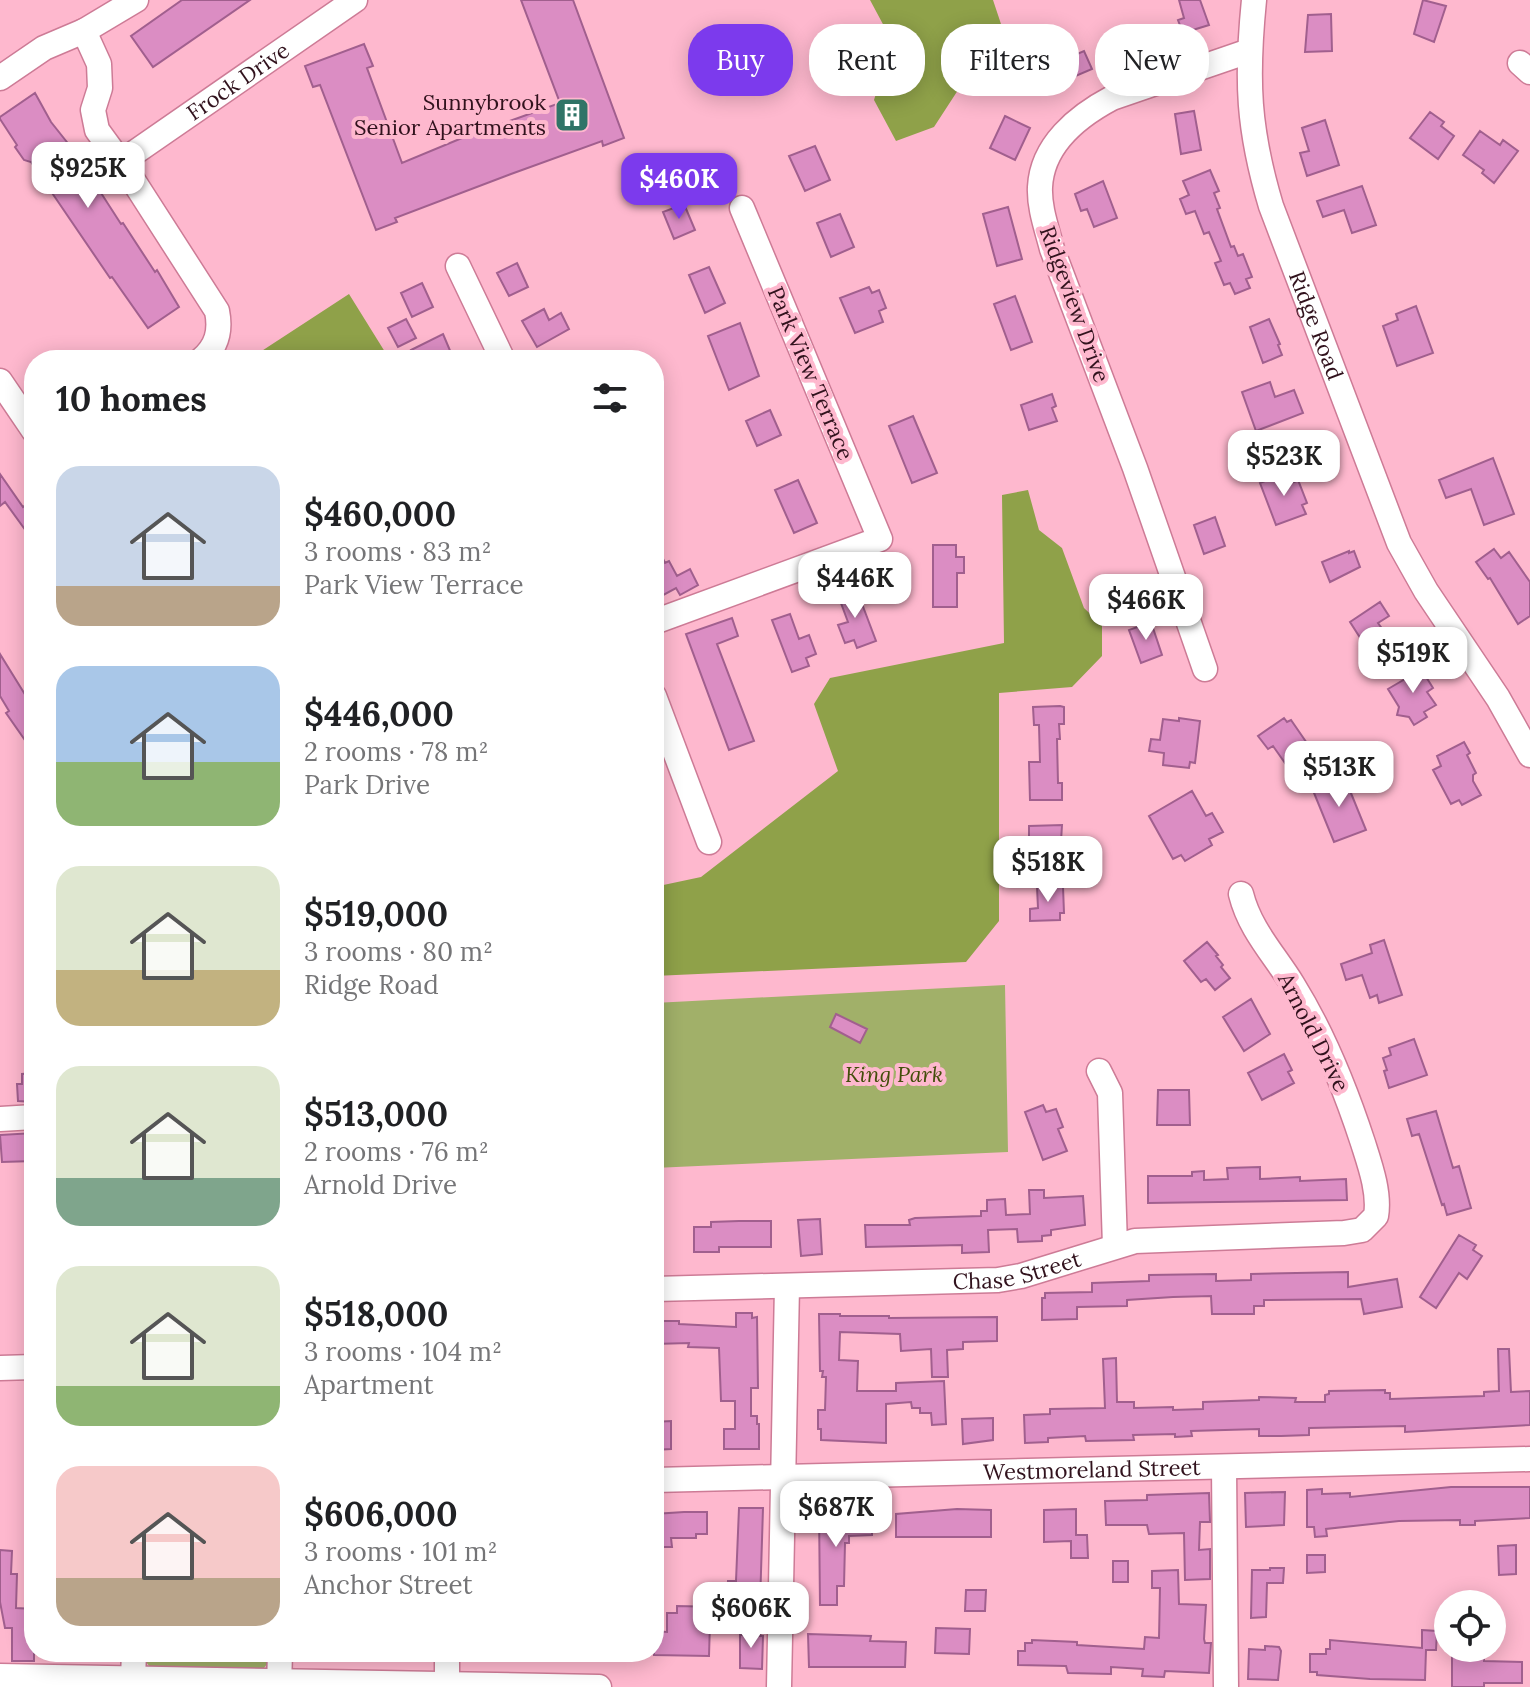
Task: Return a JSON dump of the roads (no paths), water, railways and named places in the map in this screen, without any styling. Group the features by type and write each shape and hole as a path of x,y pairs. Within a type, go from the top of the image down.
{"street":[{"path":"0,78 44,48 84,31 136,0"},
{"name":"Frock Drive","path":"121,162 355,0"},
{"name":"Ridge Road","path":"1254,0 1249,51 1249,104 1259,166 1271,206 1367,463 1412,569 1498,698 1530,755"},
{"path":"84,31 99,64 101,77 93,110 95,125 217,311 218,336 210,350"},
{"name":"Ridgeview Drive","path":"1205,669 1135,468 1052,249 1040,187 1052,150 1065,132 1093,108 1112,98 1249,51"},
{"name":"Park View Terrace","path":"664,618 880,539 742,208"},
{"path":"458,266 498,350"},
{"path":"0,381 24,416"},
{"path":"664,723 709,842"},
{"name":"Arnold Drive","path":"1241,894 1249,921 1295,988 1343,1085 1369,1162 1376,1195 1377,1210 1373,1222"},
{"path":"1099,1071 1110,1093 1115,1246"},
{"path":"0,1119 24,1118"},
{"name":"Chase Street","path":"664,1289 1012,1278 1115,1246 1161,1238 1353,1232 1373,1222"},
{"path":"779,1687 787,1286"},
{"path":"0,1368 24,1367"},
{"name":"Westmoreland Street","path":"664,1480 1530,1459"},
{"path":"1224,1467 1226,1687"},
{"path":"133,1679 134,1662"},
{"path":"280,1662 280,1684"},
{"path":"447,1662 447,1686"},
{"path":"0,1676 280,1684 599,1687"}],"place":[{"name":"Sunnybrook Senior Apartments","path":"572,115"}],"park label":[{"name":"King Park","path":"894,1074"}]}
